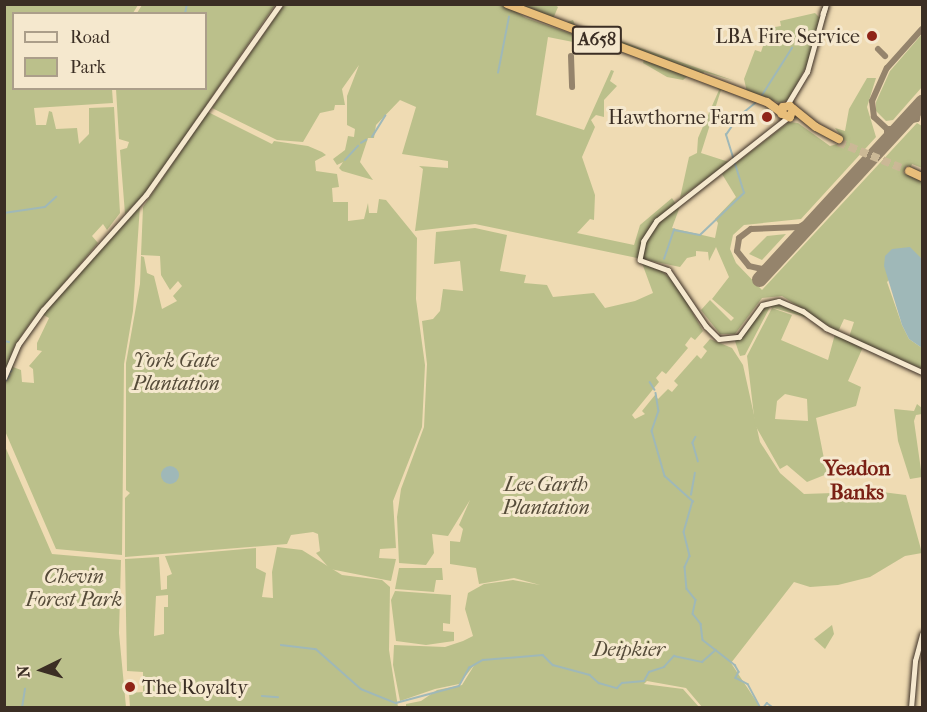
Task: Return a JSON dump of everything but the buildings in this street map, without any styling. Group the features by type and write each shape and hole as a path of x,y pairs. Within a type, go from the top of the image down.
{"highway":[{"name":"A658","path":"507,4 755,97 838,140"},
{"path":"909,170 922,175"}],"street":[{"path":"4,378 18,345 58,289 140,201 280,4"},
{"path":"825,9 807,72 786,112 734,162 657,221 647,234 640,260 668,270 709,331 719,339 739,337 762,304 779,301 803,311 826,328 922,372"},
{"path":"911,708 915,661 922,634"}],"green space":[{"path":"5,5 138,5 134,12 12,12 12,90 112,90 113,103 34,108 36,125 46,125 49,111 52,112 56,129 77,128 79,144 89,134 89,108 114,107 120,213 107,230 103,224 92,236 98,243 30,323 15,345 5,372"},
{"path":"142,5 275,5 145,194 125,214 120,150 127,148 129,142 119,139 116,90 207,90 207,12 138,12"},
{"path":"284,5 505,5 526,18 575,35 573,42 548,37 536,115 584,130 611,70 614,71 610,81 617,86 604,100 604,117 596,115 591,120 595,127 582,157 595,195 594,220 590,219 577,233 634,245 640,225 672,198 679,209 672,228 715,238 718,223 715,219 736,197 722,174 789,122 798,123 830,146 837,144 840,135 835,128 845,131 849,109 867,78 876,78 867,107 876,137 801,219 744,225 733,235 730,249 736,263 762,290 917,123 922,126 922,168 912,164 908,175 922,181 922,259 915,254 887,282 909,339 922,348 922,369 849,337 854,322 844,319 838,332 782,296 762,298 735,334 720,334 701,310 710,300 731,321 734,318 712,299 729,277 716,247 709,261 708,252 696,251 696,256 687,258 680,267 475,224 415,231 423,169 419,166 448,168 448,161 402,154 416,107 400,100 376,125 374,138 368,138 360,162 373,180 342,171 339,168 343,162 337,165 333,159 345,150 348,136 354,137 355,129 347,125 347,96 359,65 342,89 345,105 335,105 334,110 320,113 303,142 277,140 212,108"},
{"path":"514,5 555,5 558,7 553,19"},
{"path":"815,13 820,18 809,61 789,99 780,103 747,92 744,79 755,50 761,52 769,28 781,26 780,21"},
{"path":"573,20 575,25 735,81 704,72 702,75 573,28 567,22"},
{"path":"922,34 922,87 893,120 886,121 876,111 876,102 890,71"},
{"path":"644,60 689,75 683,80 667,77 643,63"},
{"path":"715,86 736,94 721,90 701,153 729,162 680,198 689,157 697,153 698,138 719,90"},
{"name":"York Gate Plantation","path":"208,112 272,144 274,141 308,146 322,152 326,155 315,161 316,171 337,174 339,187 332,188 333,202 348,202 348,221 364,219 368,203 369,213 377,213 379,199 386,200 417,238 416,299 425,365 422,427 393,501 396,548 380,549 379,558 396,559 391,581 330,569 316,553 320,551 318,534 313,532 291,535 287,544 125,557 125,498 130,493 126,490 126,363 140,284 141,256 144,257 147,273 154,276 162,309 177,301 173,296 182,286 178,281 170,290 161,275 160,256 141,255 143,207"},
{"path":"140,205 133,311 124,364 122,555 56,549 5,431 5,382 14,358 13,367 21,370 22,382 34,383 33,369 29,366 42,351 37,350 37,343 49,318 42,314 62,288"},
{"path":"475,228 507,235 500,271 526,275 524,283 547,285 553,297 594,293 605,308 635,301 653,293 642,263 661,270 677,285 703,331 695,340 691,337 685,345 688,348 666,374 662,371 656,378 659,382 632,415 635,419 645,414 642,411 655,395 658,399 668,389 672,392 678,385 674,381 697,355 701,359 707,351 703,347 710,339 732,348 743,365 760,442 780,473 804,494 862,492 867,503 874,501 874,491 906,495 922,553 905,556 870,577 838,585 810,587 794,582 731,663 760,707 702,707 686,688 647,681 644,684 683,689 699,707 406,707 406,704 421,701 437,690 462,685 475,664 459,684 435,689 400,701 393,665 394,645 445,647 463,641 473,636 465,609 468,593 484,584 513,580 540,585 514,578 479,584 476,568 450,564 450,541 460,542 463,529 459,525 470,500 448,536 432,534 434,553 426,565 399,563 397,517 401,489 424,427 427,364 422,321 433,319 440,311 443,289 463,291 460,261 434,264 436,232"},
{"path":"786,234 762,260 749,254 767,236"},
{"path":"773,302 797,309 808,318 770,307 745,355 740,356 735,341 759,309"},
{"path":"772,308 792,315 781,340 828,360 835,334 863,347 848,381 861,387 856,406 816,418 827,474 807,482 787,465 780,469 755,425 747,356","holes":["785,394 807,399 808,421 775,419 777,401"]},
{"path":"917,404 922,408 922,414 916,415 914,421 922,477 910,479 898,441 894,409 914,411"},
{"name":"Chevin Forest Park","path":"4,444 52,554 121,560 119,633 126,707 5,707"},
{"path":"277,547 302,550 342,575 382,580 390,587 389,650 398,707 130,707 129,693 143,692 143,672 127,671 125,559 159,557 161,590 167,589 167,576 172,574 165,556 256,548 256,568 266,573 262,597 273,598 272,572","holes":["168,595 168,607 164,607 164,634 154,636 156,596"]},
{"path":"399,568 442,568 443,580 436,580 434,592 395,589"},
{"path":"395,591 451,595 450,624 443,623 443,631 454,632 454,641 426,645 396,641 391,600"},
{"path":"832,625 834,634 825,649 814,639"}],"water":[{"path":"910,247 922,259 922,348 909,339 902,325 884,266 885,256 892,249"},
{"path":"170,466 176,469 179,475 176,481 170,484 164,481 161,475 164,469"}],"waterway":[{"path":"185,12 187,4"},
{"path":"498,73 509,17"},
{"path":"761,97 792,48"},
{"path":"664,259 674,230 700,235 744,193 726,135 738,117 758,101"},
{"path":"372,137 385,116"},
{"path":"361,143 366,140"},
{"path":"345,160 358,146"},
{"path":"4,213 45,207 56,197"},
{"path":"4,341 9,342"},
{"path":"4,383 9,376"},
{"path":"650,382 655,390"},
{"path":"656,393 659,411 652,431 665,476 693,501 684,532 690,556 685,567 687,589 696,600 693,614 701,624 703,640 735,665 739,672 736,678 748,684 761,708"},
{"path":"696,437 693,443 698,461"},
{"path":"691,495 695,473"},
{"path":"84,592 89,597"},
{"path":"281,645 316,649 361,689 396,703 459,686 469,668 483,660 543,655 553,665 590,675 599,683 617,688 622,683 644,681 649,672 664,667 674,656 702,662 716,650"},
{"path":"22,708 25,689"},
{"path":"262,696 278,697"},
{"path":"763,708 767,703 774,708"}],"taxiway":[{"path":"887,129 874,117 872,101 887,68 922,29"},
{"path":"878,49 885,56"},
{"path":"571,56 572,87"},
{"path":"904,122 917,119 919,106"},
{"path":"887,140 887,129 897,129"},
{"path":"774,263 762,269 749,266 737,251 739,238 751,229 799,227 815,218"}],"runway":[{"path":"759,279 922,102"}],"tunnel":[{"path":"838,142 909,171"}],"place":[{"name":"LBA Fire Service","path":"872,36"},
{"name":"Hawthorne Farm","path":"767,117"},
{"name":"The Royalty","path":"130,687"}],"district":[{"name":"Yeadon Banks","path":"857,480"}],"park label":[{"name":"Lee Garth Plantation","path":"546,496"},
{"name":"Deipkier","path":"629,649"}]}
